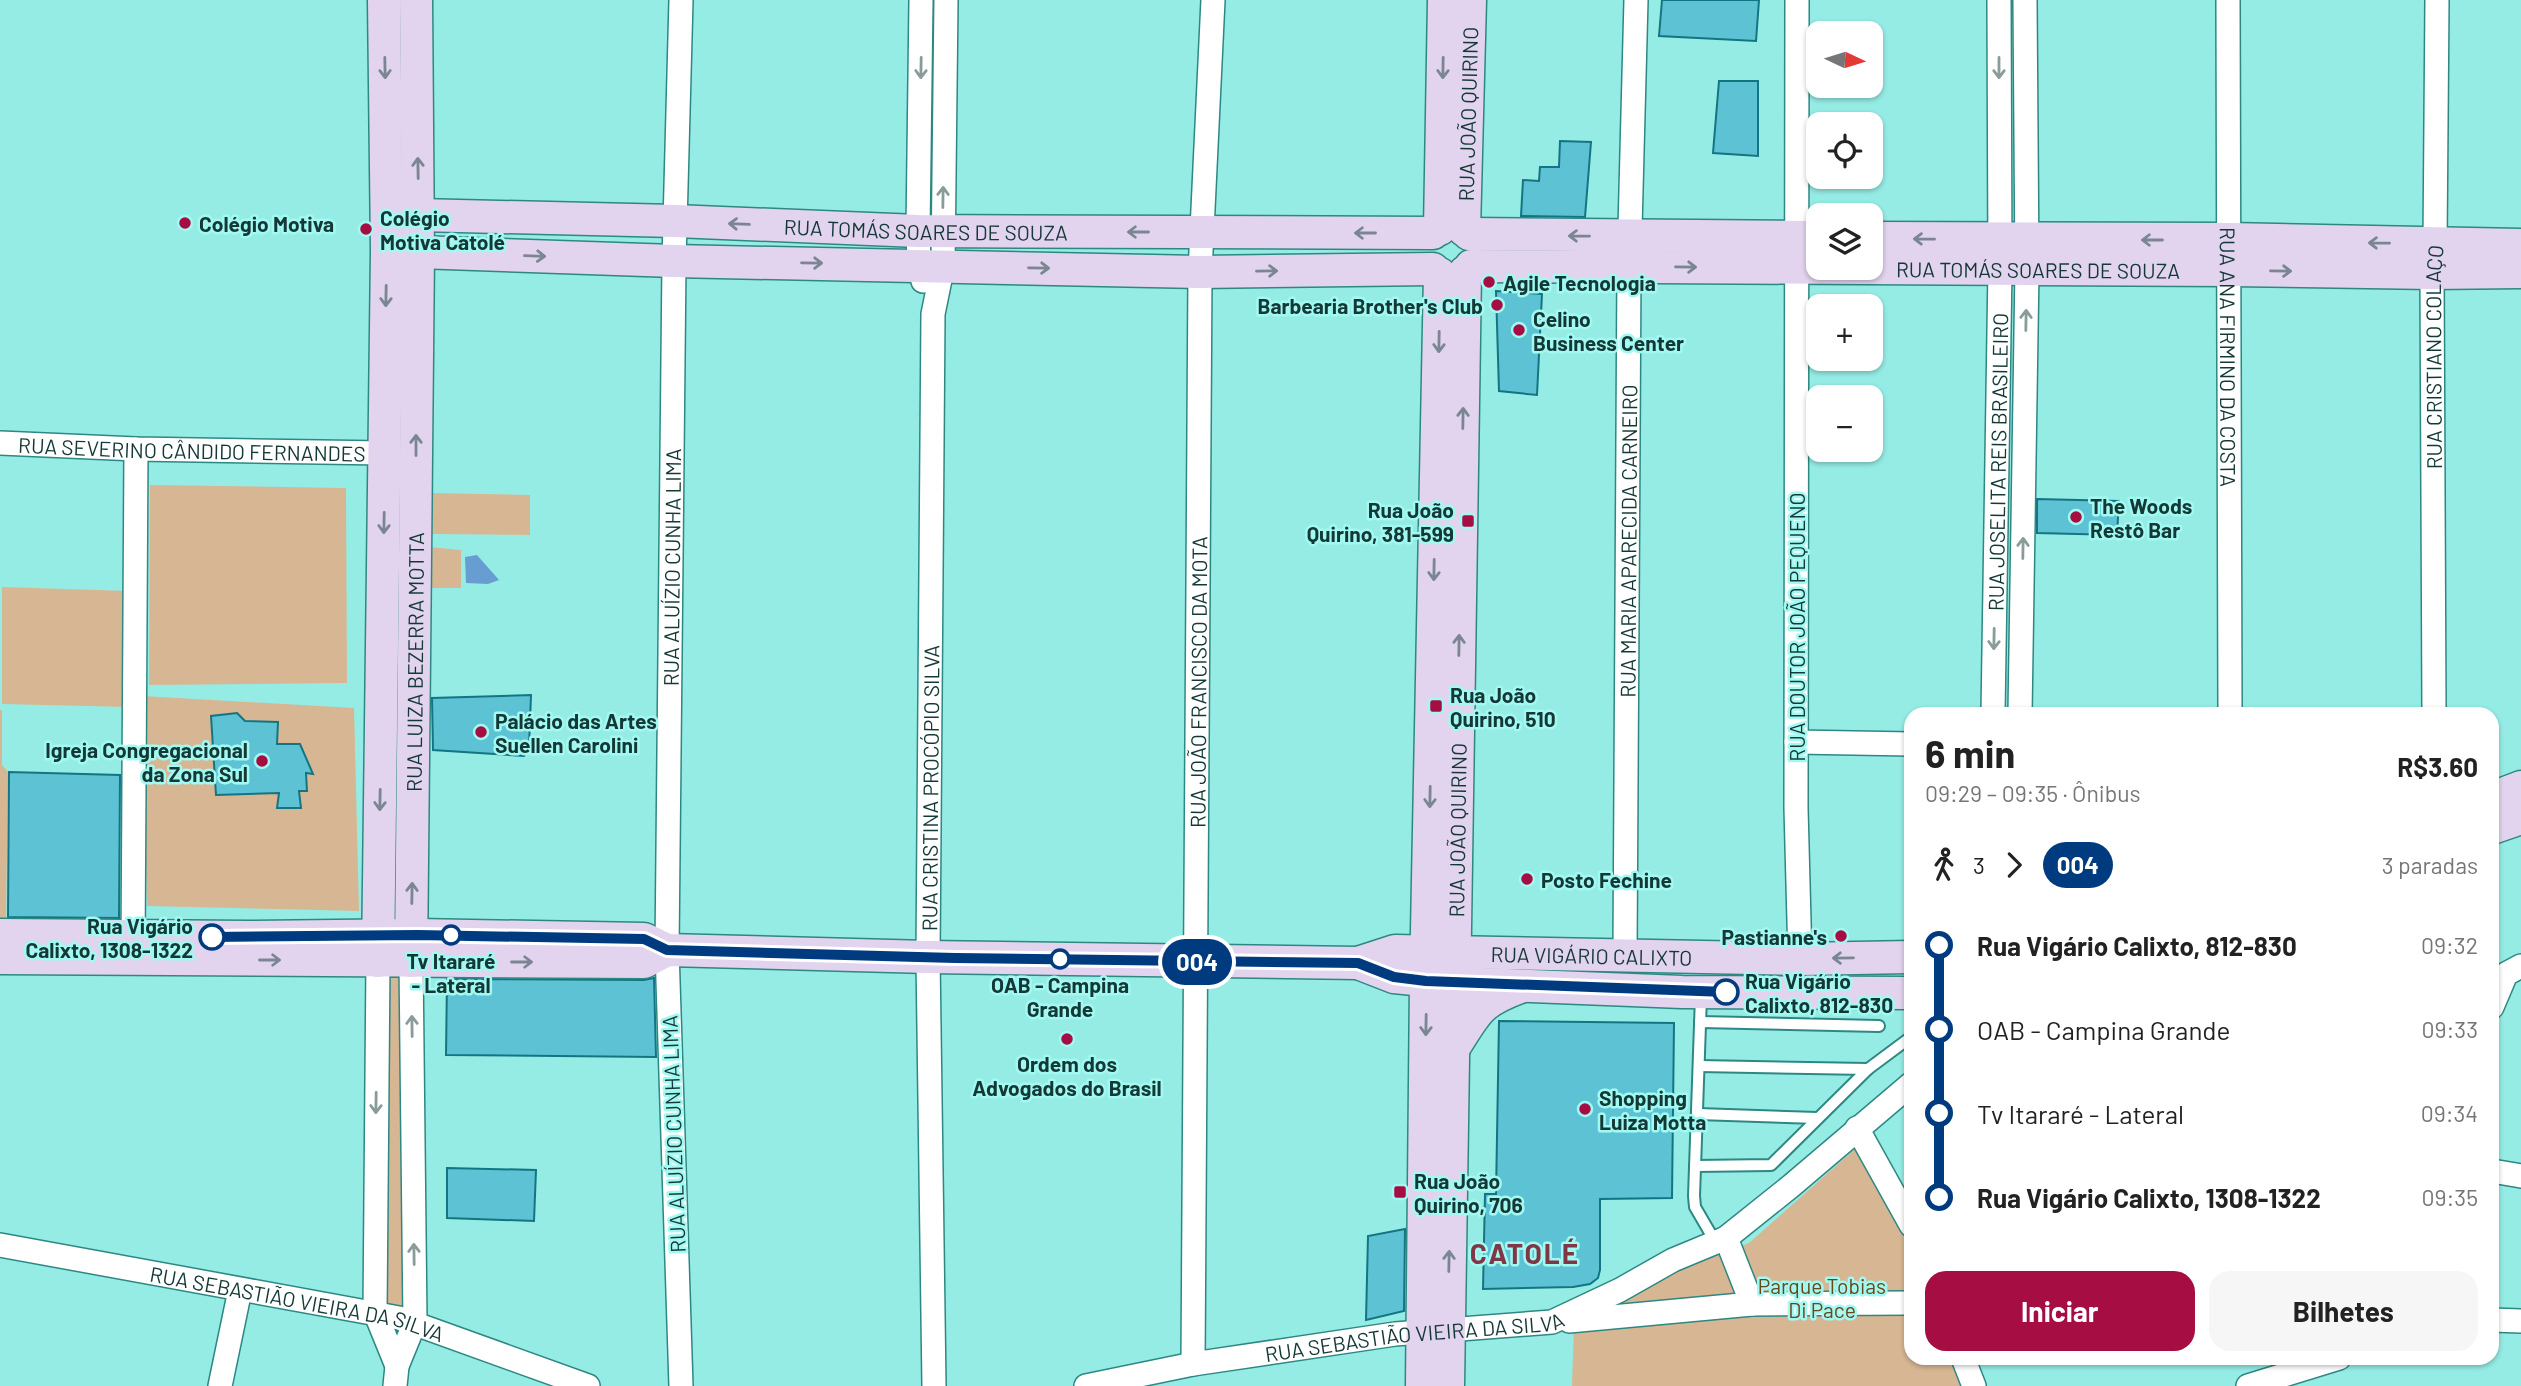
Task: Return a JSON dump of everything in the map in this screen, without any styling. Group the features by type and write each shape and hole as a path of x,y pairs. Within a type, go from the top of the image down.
{"street":[{"name":"RUA LUIZA BEZERRA MOTTA","path":"374,1312 387,251 384,0"},
{"name":"RUA LUIZA BEZERRA MOTTA","path":"415,1322 412,948 418,252 416,0"},
{"name":"RUA ALUÍZIO CUNHA LIMA","path":"681,0 674,261 667,950 681,1386"},
{"name":"RUA CRISTINA PROCÓPIO SILVA","path":"922,0 933,314 928,957 934,1386"},
{"name":"RUA CRISTINA PROCÓPIO SILVA","path":"931,231 946,0"},
{"name":"RUA JOÃO FRANCISCO DA MOTA","path":"1193,1364 1200,272 1213,0"},
{"name":"RUA JOÃO QUIRINO","path":"1444,0 1452,232"},
{"name":"RUA JOÃO QUIRINO","path":"1452,232 1470,0"},
{"name":"RUA MARIA APARECIDA CARNEIRO","path":"1625,954 1630,252 1636,0"},
{"name":"RUA DOUTOR JOÃO PEQUENO","path":"1797,0 1806,213"},
{"name":"RUA JOSELITA REIS BRASILEIRO","path":"2000,0 2013,254 2020,707"},
{"name":"RUA JOSELITA REIS BRASILEIRO","path":"1993,707 2025,0"},
{"name":"RUA ANA FIRMINO DA COSTA","path":"2228,0 2230,707"},
{"name":"RUA CRISTIANO COLAÇO","path":"2434,707 2433,259 2437,0"},
{"name":"RUA TOMÁS SOARES DE SOUZA","path":"418,215 931,231 1452,232 1796,269 2013,254 2433,259 2521,272"},
{"path":"1452,232 1476,250 1452,271 1426,255 1426,247 1452,232"},
{"name":"RUA TOMÁS SOARES DE SOUZA","path":"418,252 674,261 1200,272 1452,271 1806,237"},
{"name":"RUA TOMÁS SOARES DE SOUZA","path":"1883,239 2013,254"},
{"name":"RUA DOUTOR JOÃO PEQUENO","path":"1800,959 1796,742 1796,269 1806,240"},
{"name":"RUA TOMÁS SOARES DE SOUZA","path":"2433,259 2521,245"},
{"name":"RUA JOÃO QUIRINO","path":"1448,1386 1435,1331 1452,271"},
{"name":"RUA SEVERINO CÂNDIDO FERNANDES","path":"0,443 136,449 385,453"},
{"path":"133,948 136,449"},
{"path":"1796,742 1904,744"},
{"path":"380,754 414,755"},
{"path":"2499,796 2521,788"},
{"path":"2499,826 2521,818"},
{"name":"RUA VIGÁRIO CALIXTO","path":"0,935 133,948"},
{"name":"RUA VIGÁRIO CALIXTO","path":"0,958 133,948 412,948 644,939 667,950 1195,962 1358,963 1395,951 1441,967 1521,986 1701,1007 1904,993"},
{"name":"RUA VIGÁRIO CALIXTO","path":"1441,967 1625,954 1800,959 1904,957"},
{"path":"2499,988 2507,974 2521,966"},
{"name":"RUA JOÃO QUIRINO","path":"1422,1386 1435,1331 1453,1051 1441,967"},
{"path":"1453,1051 1477,1011 1492,998 1521,986"},
{"name":"RUA SEBASTIÃO VIEIRA DA SILVA","path":"1086,1386 1193,1364 1435,1331 1552,1322 1620,1290 1673,1260 1721,1240 1791,1186 1904,1090"},
{"path":"1857,1128 1904,1207"},
{"path":"2499,1172 2521,1176"},
{"path":"1721,1240 1752,1304"},
{"name":"RUA SEBASTIÃO VIEIRA DA SILVA","path":"0,1245 374,1312 415,1322 588,1386"},
{"path":"220,1386 240,1290"},
{"path":"1552,1322 1752,1304 1904,1303"},
{"path":"374,1312 396,1376"},
{"path":"2499,1320 2521,1321"},
{"path":"396,1376 415,1322"},
{"path":"1971,1365 1974,1386"},
{"path":"2248,1386 2316,1365"}],"lane":[{"path":"1721,1240 1695,1207 1701,1007 1879,1026"},
{"path":"1695,1166 1771,1165 1868,1069 1904,1042"},
{"path":"1699,1066 1868,1069"},
{"path":"1698,1114 1818,1118"}],"green space":[{"path":"150,485 346,488 347,683 149,685"},
{"path":"429,493 530,495 530,535 432,534"},
{"path":"429,547 461,550 461,588 431,588"},
{"path":"2,587 129,591 129,707 2,704"},
{"path":"143,696 354,708 359,911 147,906"},
{"path":"0,710 2,765 8,772 6,921 0,920"},
{"path":"384,966 407,967 410,1315 381,1304"},
{"name":"Parque Tobias Di Pace","path":"1855,1149 1904,1232 1904,1365 1953,1365 1961,1386 1572,1386 1574,1324 1668,1274 1749,1243"}],"water":[{"path":"477,555 499,580 488,584 466,583 465,557"}],"building":[{"path":"1662,0 1759,0 1756,41 1659,36"},
{"path":"1719,81 1758,81 1758,156 1713,153"},
{"path":"1560,141 1591,142 1585,217 1521,216 1523,180 1539,181 1540,167 1559,167"},
{"name":"Celino Business Center","path":"1496,291 1542,294 1537,395 1499,391"},
{"name":"The Woods Restô Bar","path":"2037,499 2119,501 2117,535 2037,533"},
{"name":"Palácio das Artes Suellen Carolini","path":"531,695 529,747 524,756 433,750 432,698"},
{"name":"Igreja Congregacional da Zona Sul","path":"237,713 245,721 278,722 277,744 300,744 313,774 306,773 307,791 299,791 301,808 277,808 279,793 216,795 211,716"},
{"path":"9,772 120,775 119,918 8,917"},
{"path":"654,978 656,1057 446,1055 447,979"},
{"name":"Shopping Luiza Motta","path":"1499,1021 1674,1023 1672,1198 1600,1199 1600,1270 1598,1278 1590,1284 1573,1287 1483,1289 1485,1194 1496,1194"},
{"path":"447,1168 536,1170 534,1221 447,1218"},
{"path":"1405,1229 1404,1311 1366,1320 1368,1236"}],"bus line":[{"name":"004","path":"212,937 418,935 644,939 667,950 955,958 1358,963 1394,977 1426,981 1548,988 1726,992"}],"place":[{"name":"Colégio Motiva","path":"185,223"},
{"name":"Colégio Motiva Catolé","path":"366,229"},
{"name":"Agile Tecnologia","path":"1489,282"},
{"name":"Barbearia Brother's Club","path":"1497,305"},
{"name":"Celino Business Center","path":"1519,330"},
{"name":"The Woods Restô Bar","path":"2076,517"},
{"name":"Rua João Quirino, 381-599","path":"1468,521"},
{"name":"Rua João Quirino, 510","path":"1436,706"},
{"name":"Palácio das Artes Suellen Carolini","path":"481,732"},
{"name":"Igreja Congregacional da Zona Sul","path":"262,761"},
{"name":"Posto Fechine","path":"1527,879"},
{"name":"Tv Itararé - Lateral","path":"451,935"},
{"name":"Pastianne's","path":"1841,936"},
{"name":"Rua Vigário Calixto, 1308-1322","path":"212,937"},
{"name":"OAB - Campina Grande","path":"1060,959"},
{"name":"Rua Vigário Calixto, 812-830","path":"1726,992"},
{"name":"Ordem dos Advogados do Brasil","path":"1067,1039"},
{"name":"Shopping Luiza Motta","path":"1585,1109"},
{"name":"Rua João Quirino, 706","path":"1400,1192"}],"district":[{"name":"CATOLÉ","path":"1525,1253"}]}
